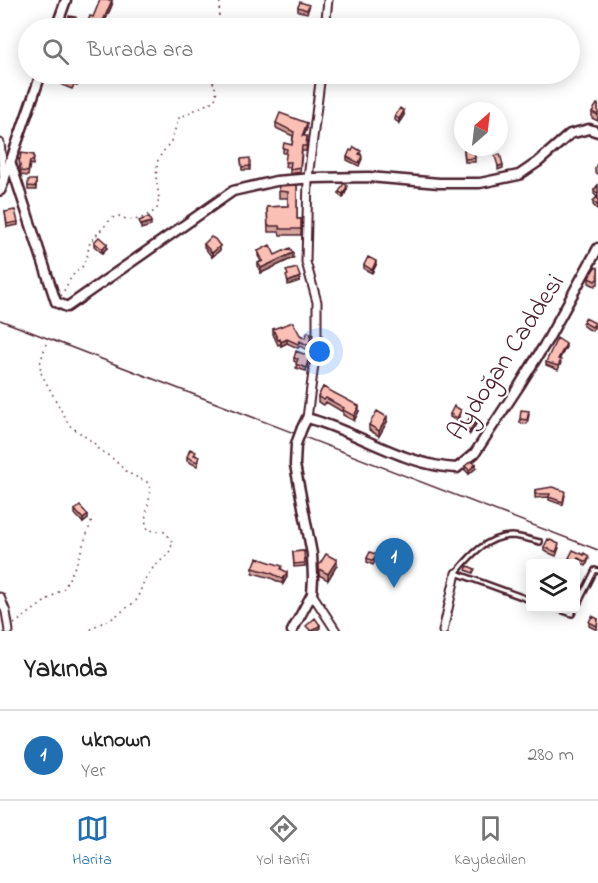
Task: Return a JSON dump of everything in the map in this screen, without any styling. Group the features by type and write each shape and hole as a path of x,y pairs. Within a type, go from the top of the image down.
{"street":[{"path":"60,18 66,0"},
{"path":"327,18 328,0"},
{"path":"1,186 37,84"},
{"path":"292,631 312,594 312,554 295,465 296,444 307,418 317,342 317,302 306,262 308,178 320,84"},
{"path":"10,161 56,302 67,306 233,191 276,181 308,178 369,177 439,183 480,183 519,175 570,134 590,129 598,132"},
{"path":"0,143 1,186"},
{"name":"Aydoğan Caddesi","path":"307,418 327,423 415,460 438,467 457,468 475,453 525,377 598,248"},
{"path":"443,631 456,573"},
{"path":"312,594 336,631"},
{"path":"0,597 6,612 9,630"}],"lane":[{"path":"526,598 456,573 470,556 492,540 512,536 540,542"},
{"path":"580,598 594,570 598,571"}],"path":[{"path":"219,18 220,0"},
{"path":"56,302 72,276 82,267 90,242 112,218 118,216 126,220 134,220 146,217 157,209 158,159 171,141 179,118 215,100 217,89 213,84"},
{"path":"46,344 40,364 41,373 69,425 94,442 98,449 128,473 147,482 151,490 145,520 148,530 165,532 173,542 169,553 153,568 146,579 136,601 90,631"},
{"path":"9,630 65,587 92,520"}],"building":[{"path":"100,0 112,0 104,18 89,18 93,17"},
{"path":"300,2 309,5 307,10 298,7"},
{"path":"598,105 598,115 592,112"},
{"path":"400,108 404,111 399,119 395,116"},
{"path":"280,113 307,123 302,136 307,136 306,146 302,146 300,167 290,169 291,162 285,162 287,149 283,148 284,143 292,145 294,132 276,123"},
{"path":"354,147 361,151 359,154 362,156 359,163 347,157"},
{"path":"21,153 34,155 28,172 21,171 19,159"},
{"path":"465,156 475,156 475,158 465,159"},
{"path":"495,156 501,156 503,165 498,166"},
{"path":"250,158 250,166 242,167 241,159"},
{"path":"28,180 36,180 36,187 28,186"},
{"path":"344,183 347,186 343,194 339,192"},
{"path":"297,185 297,219 301,219 301,229 280,229 279,226 268,226 267,207 288,206 288,192 279,191 279,186"},
{"path":"15,210 18,222 7,224 5,212"},
{"path":"149,217 151,222 141,225 139,221"},
{"path":"99,237 107,244 102,249 94,242"},
{"path":"211,237 220,246 212,253 204,244"},
{"path":"270,245 275,255 290,248 293,253 261,268 258,263 263,261 258,251"},
{"path":"368,257 376,261 372,270 364,265"},
{"path":"595,267 598,268 598,279 595,281 589,278"},
{"path":"297,268 300,277 288,282 286,271"},
{"path":"585,318 595,323 592,327 583,322"},
{"path":"293,322 300,335 305,338 308,332 311,333 309,346 300,341 298,344 287,339 281,342 280,339 278,340 273,329"},
{"path":"557,338 566,344 558,359 561,360 558,366 546,362"},
{"path":"296,351 309,356 306,368 296,364 298,359 294,358"},
{"path":"323,387 359,406 354,416 326,398 324,400 318,397"},
{"path":"454,406 461,410 457,418 450,414"},
{"path":"521,410 529,411 527,420 520,419"},
{"path":"377,411 387,417 379,431 369,425"},
{"path":"470,417 476,420 470,431 464,427"},
{"path":"190,449 196,452 194,455 199,457 197,462 187,457"},
{"path":"471,461 476,464 469,470 465,466"},
{"path":"552,487 565,491 563,502 549,497 550,494 535,494 535,490"},
{"path":"80,506 88,515 83,519 75,510"},
{"path":"548,539 559,544 556,552 544,547"},
{"path":"573,550 589,556 586,562 578,558 569,558"},
{"path":"304,551 305,563 294,564 293,552"},
{"path":"370,552 377,555 373,561 367,558"},
{"path":"326,554 337,560 328,574 319,569"},
{"path":"257,558 282,566 281,569 287,572 283,579 253,568"},
{"path":"468,566 475,569 473,573 466,570"},
{"path":"592,616 598,619 597,626 589,622"},
{"path":"315,618 320,625 311,631 306,626"}],"railway":[{"path":"0,320 598,550"}],"place":[{"name":"uknown","path":"394,588"}]}
